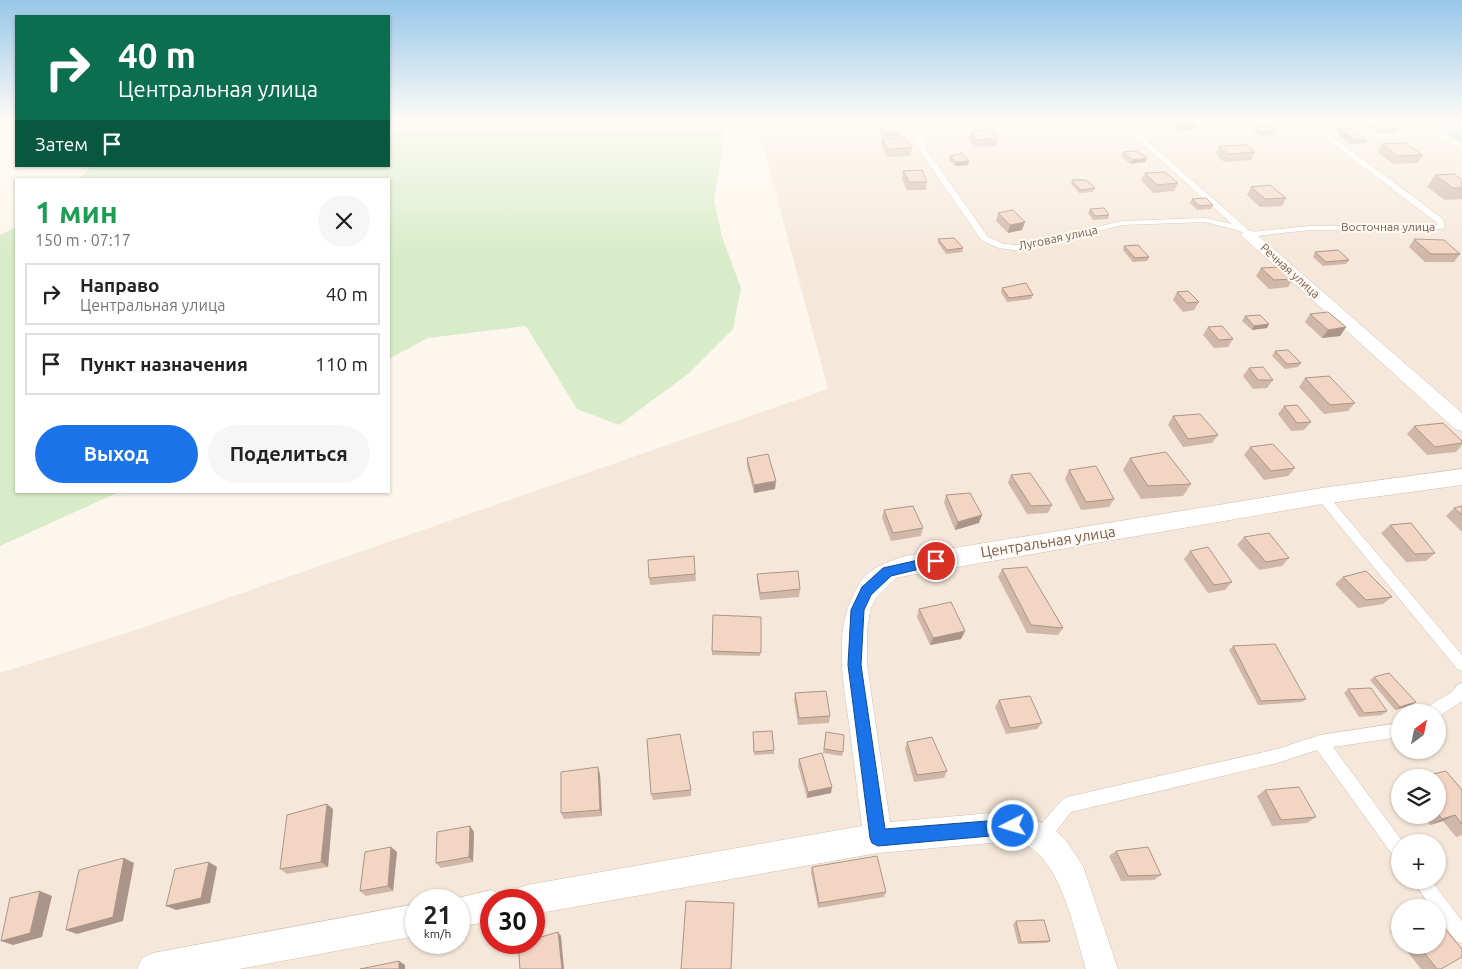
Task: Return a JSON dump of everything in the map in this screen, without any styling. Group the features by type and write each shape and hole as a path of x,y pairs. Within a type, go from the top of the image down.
{"street":[{"name":"Речная улица","path":"1246,232 1462,424"},
{"name":"Центральная улица","path":"878,838 854,665 855,630 858,610 867,591 888,571 936,561 1322,496 1462,477"},
{"path":"545,897 878,838 1013,826 1041,837 1054,850 1072,877 1102,969"},
{"path":"153,969 405,922"}],"lane":[{"name":"Луговая улица","path":"933,164 985,240 1002,246 1020,248 1122,223 1205,220 1246,232"},
{"name":"Речная улица","path":"1169,164 1246,232"},
{"name":"Восточная улица","path":"1246,232 1309,228 1441,227 1440,221 1364,164"},
{"path":"1322,496 1462,665"},
{"path":"1446,704 1460,695 1462,688"},
{"path":"1041,837 1067,805 1277,756 1320,742 1391,731"},
{"path":"1320,742 1391,839"},
{"path":"1428,889 1462,935"}],"shaded area":[{"path":"768,164 1462,164 1462,969 0,969 0,673 133,631 828,389"}],"green space":[{"path":"720,164 714,199 722,237 741,288 733,329 688,374 619,425 577,409 526,326 428,338 390,358 390,178 80,178 91,167"},
{"path":"15,228 15,493 117,493 0,546 0,235"}],"building":[{"path":"922,170 927,182 909,182 903,171"},
{"path":"1165,172 1178,183 1157,185 1145,173"},
{"path":"1454,174 1462,180 1462,188 1453,188 1435,175"},
{"path":"1072,180 1086,180 1095,188 1080,190"},
{"path":"1270,185 1286,198 1265,199 1251,187"},
{"path":"1206,198 1213,205 1199,206 1192,199"},
{"path":"1104,208 1109,215 1095,216 1090,209"},
{"path":"1013,210 1025,222 1010,225 998,213"},
{"path":"954,238 963,248 947,250 938,239"},
{"path":"1414,239 1444,240 1460,254 1431,254"},
{"path":"1138,245 1149,257 1135,258 1124,246"},
{"path":"1338,250 1349,260 1326,262 1315,252"},
{"path":"1280,267 1293,279 1274,280 1261,268"},
{"path":"1026,283 1033,295 1009,298 1002,288"},
{"path":"1188,291 1199,302 1187,303 1177,292"},
{"path":"1328,312 1346,327 1328,330 1310,314"},
{"path":"1260,315 1269,324 1254,326 1245,316"},
{"path":"1222,326 1233,339 1219,340 1208,327"},
{"path":"1288,350 1301,363 1287,364 1275,351"},
{"path":"1263,367 1273,380 1258,380 1249,368"},
{"path":"1329,376 1355,403 1330,405 1305,378"},
{"path":"1297,405 1311,422 1297,423 1284,406"},
{"path":"1200,414 1218,435 1188,439 1173,416"},
{"path":"1443,423 1462,443 1435,447 1414,426"},
{"path":"1273,444 1295,468 1271,471 1250,447"},
{"path":"1166,452 1191,484 1148,486 1130,458"},
{"path":"768,454 776,481 754,485 747,458"},
{"path":"1096,466 1114,499 1086,502 1069,470"},
{"path":"1030,473 1052,505 1031,506 1011,475"},
{"path":"970,493 982,515 958,522 946,495"},
{"path":"913,506 923,528 893,533 884,510"},
{"path":"1462,506 1462,515 1454,508"},
{"path":"1411,523 1435,553 1415,554 1390,525"},
{"path":"1269,533 1289,558 1266,562 1244,537"},
{"path":"1208,547 1232,582 1214,585 1190,551"},
{"path":"694,556 695,574 649,578 648,560"},
{"path":"1027,567 1063,628 1031,625 1002,569"},
{"path":"798,571 800,589 760,593 757,574"},
{"path":"1366,571 1392,597 1366,600 1343,577"},
{"path":"951,602 965,631 933,638 919,609"},
{"path":"713,615 761,617 761,653 712,651"},
{"path":"1275,644 1306,699 1261,701 1233,646"},
{"path":"1389,673 1416,702 1397,704 1374,677"},
{"path":"1371,688 1387,711 1364,713 1348,689"},
{"path":"826,691 830,716 799,718 795,693"},
{"path":"1030,696 1042,723 1010,728 999,700"},
{"path":"772,731 774,750 754,752 753,732"},
{"path":"826,732 844,735 843,752 824,749"},
{"path":"680,734 691,790 651,794 647,739"},
{"path":"932,737 947,771 917,775 907,742"},
{"path":"822,753 832,787 808,792 799,759"},
{"path":"598,767 600,810 561,813 561,772"},
{"path":"1446,771 1462,790 1462,824 1455,815 1446,818"},
{"path":"1299,787 1316,817 1281,820 1265,790"},
{"path":"327,804 321,862 280,869 287,815"},
{"path":"470,826 469,857 436,863 437,832"},
{"path":"391,847 388,886 360,891 365,852"},
{"path":"1148,847 1161,875 1128,876 1116,851"},
{"path":"877,856 886,892 819,903 812,867"},
{"path":"124,858 113,917 66,930 79,870"},
{"path":"209,862 201,898 166,906 175,869"},
{"path":"40,891 30,933 1,941 10,898"},
{"path":"686,901 734,903 731,969 681,969"},
{"path":"1044,920 1050,941 1021,942 1016,921"},
{"path":"1446,930 1462,949 1462,957 1441,969 1437,969 1425,954 1446,954"},
{"path":"558,932 562,969 520,969 519,954 545,954 545,936"},
{"path":"399,961 399,969 360,969"}],"route":[{"path":"936,561 888,571 876,580 867,591 858,610 855,630 854,665 878,838 1013,826"}]}
